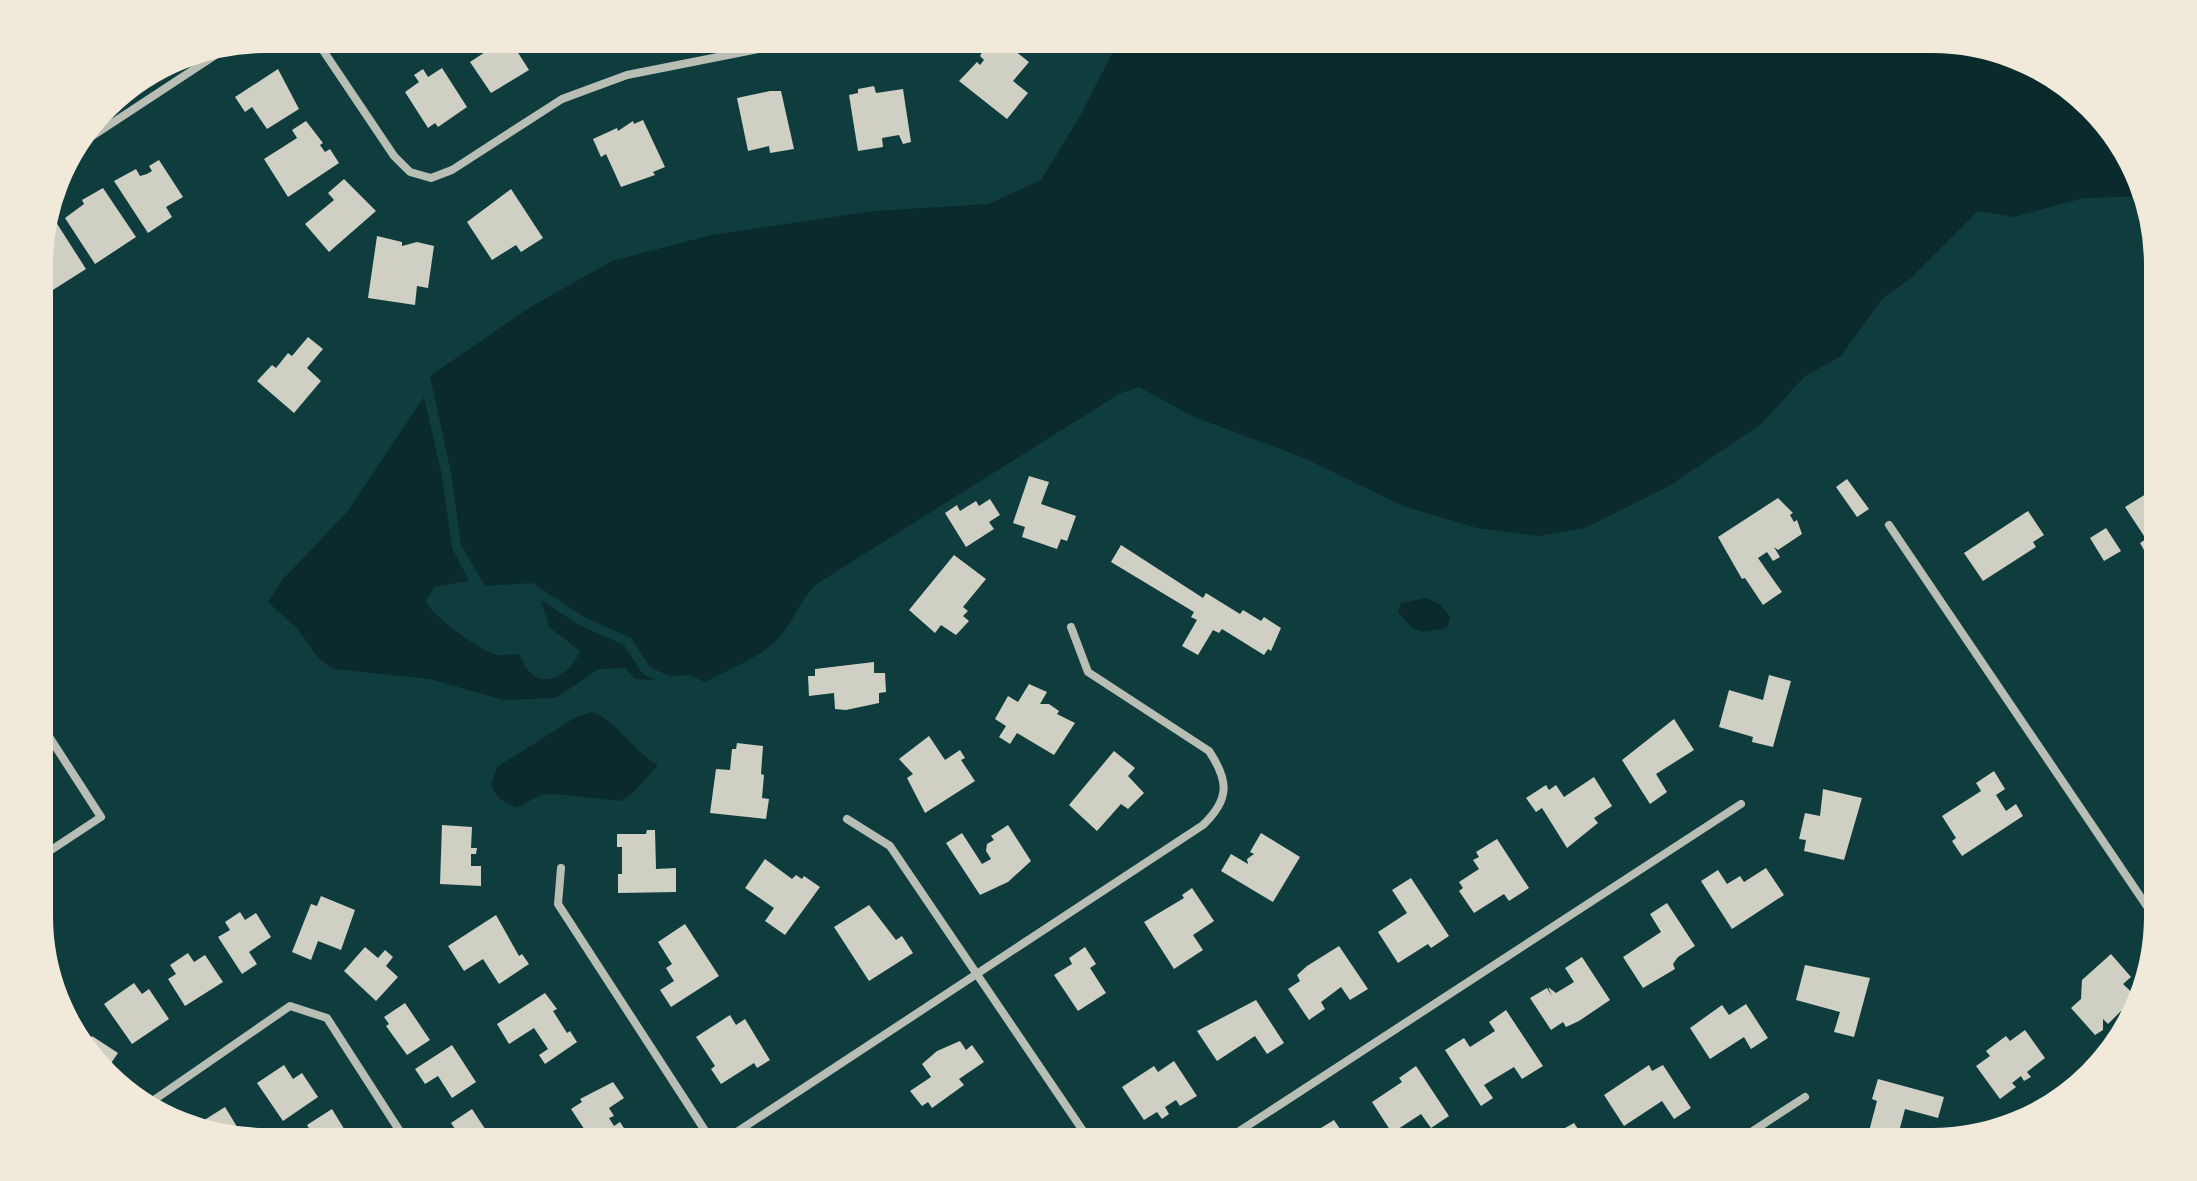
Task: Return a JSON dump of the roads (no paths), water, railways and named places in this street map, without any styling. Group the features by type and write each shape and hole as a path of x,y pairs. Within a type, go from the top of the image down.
{"street":[{"path":"321,48 394,156 410,172 431,178 452,170 562,99 627,75 763,48"},
{"path":"90,138 218,53"},
{"path":"1889,525 2149,909"},
{"path":"734,1133 1203,825 1217,811 1225,791 1222,771 1209,751 1088,672 1071,627"},
{"path":"48,735 101,817 48,852"},
{"path":"1236,1133 1741,804"},
{"path":"847,819 890,846 1085,1133"},
{"path":"561,868 558,904 706,1133"},
{"path":"154,1102 290,1006 327,1018 401,1133"},
{"path":"1750,1133 1805,1097"}],"water":[{"path":"1115,48 1946,48 2002,60 2028,70 2064,93 2104,133 2120,156 2137,196 2084,198 2014,217 1978,211 1911,278 1882,299 1841,356 1805,376 1760,425 1669,486 1585,528 1538,536 1477,528 1403,506 1304,458 1194,417 1139,387 1119,394 818,583 774,643 705,682 689,675 669,676 650,667 631,638 584,617 532,583 485,586 461,545 451,473 430,376 529,308 612,261 711,235 874,211 988,204 1041,180 1080,116"},
{"path":"424,397 442,476 452,548 469,581 434,587 426,601 430,608 481,648 498,655 518,654 536,677 551,679 566,671 580,651 549,627 541,600 579,625 624,645 643,674 656,680 635,679 625,668 599,669 556,698 503,700 430,679 333,669 318,658 297,628 268,602 283,579 347,512"},
{"path":"1426,598 1441,605 1450,617 1447,628 1423,632 1412,628 1398,612 1401,603"},
{"path":"592,712 610,723 658,765 631,795 620,801 540,795 517,808 499,799 491,785 497,767 576,717"}]}
